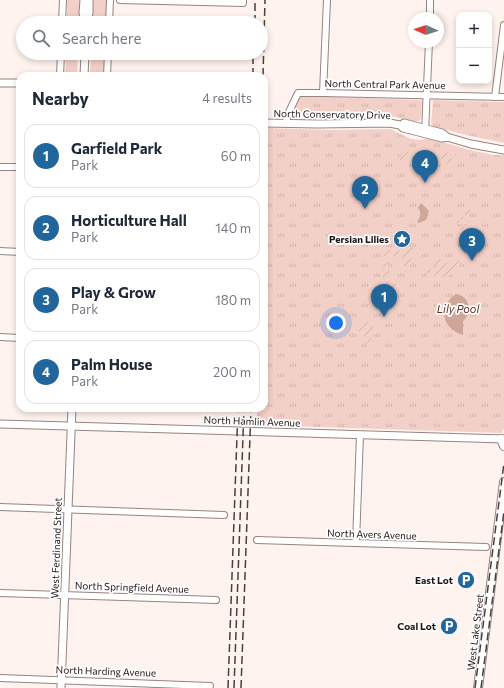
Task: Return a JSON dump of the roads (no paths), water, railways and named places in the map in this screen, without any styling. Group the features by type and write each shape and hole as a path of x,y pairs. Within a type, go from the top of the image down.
{"main road":[{"name":"West Lake Street","path":"478,688 504,482"}],"street":[{"path":"62,16 63,0"},
{"path":"84,0 84,16"},
{"path":"88,16 89,0"},
{"path":"109,16 110,0"},
{"path":"120,0 243,2"},
{"path":"323,93 327,0"},
{"path":"430,0 430,12"},
{"path":"495,97 504,25"},
{"path":"426,131 429,48"},
{"path":"60,72 61,60"},
{"path":"84,72 85,60"},
{"path":"107,72 108,60"},
{"path":"0,83 16,83"},
{"name":"North Central Park Avenue","path":"286,123 288,114 298,94 323,93 504,97"},
{"name":"North Conservatory Drive","path":"268,123 318,124 378,122 400,125 403,123 426,131 442,133 447,137 471,144 504,150"},
{"path":"0,167 16,167"},
{"path":"0,251 16,252"},
{"path":"0,337 16,338"},
{"name":"West Ferdinand Street","path":"61,688 72,412"},
{"name":"North Hamlin Avenue","path":"0,424 503,441"},
{"path":"356,543 360,435"},
{"path":"0,507 224,515"},
{"name":"North Avers Avenue","path":"257,540 486,547 496,543"},
{"path":"486,547 495,554"},
{"name":"North Springfield Avenue","path":"0,593 216,600"},
{"name":"North Harding Avenue","path":"0,678 61,679 210,686"}],"water":[{"path":"421,203 429,211 426,220 419,223 417,222 420,215 418,208"},
{"name":"Lily Pool","path":"456,294 461,295 467,301 469,309 466,318 463,321 463,335 450,328 444,317 446,305"}],"railway":[{"path":"255,0 255,16"},
{"path":"265,0 265,16"},
{"path":"253,60 253,72"},
{"path":"263,60 263,72"},
{"path":"228,688 238,412"},
{"path":"234,688 244,412"},
{"path":"241,688 251,412"},
{"path":"475,688 504,463"},
{"path":"481,688 504,511"}],"place":[{"name":"Palm House","path":"425,183"},
{"name":"Horticulture Hall","path":"365,209"},
{"name":"Persian Lilies","path":"402,239"},
{"name":"Play & Grow","path":"472,261"},
{"name":"Garfield Park","path":"384,317"},
{"name":"East Lot","path":"466,580"},
{"name":"Coal Lot","path":"449,626"}]}
